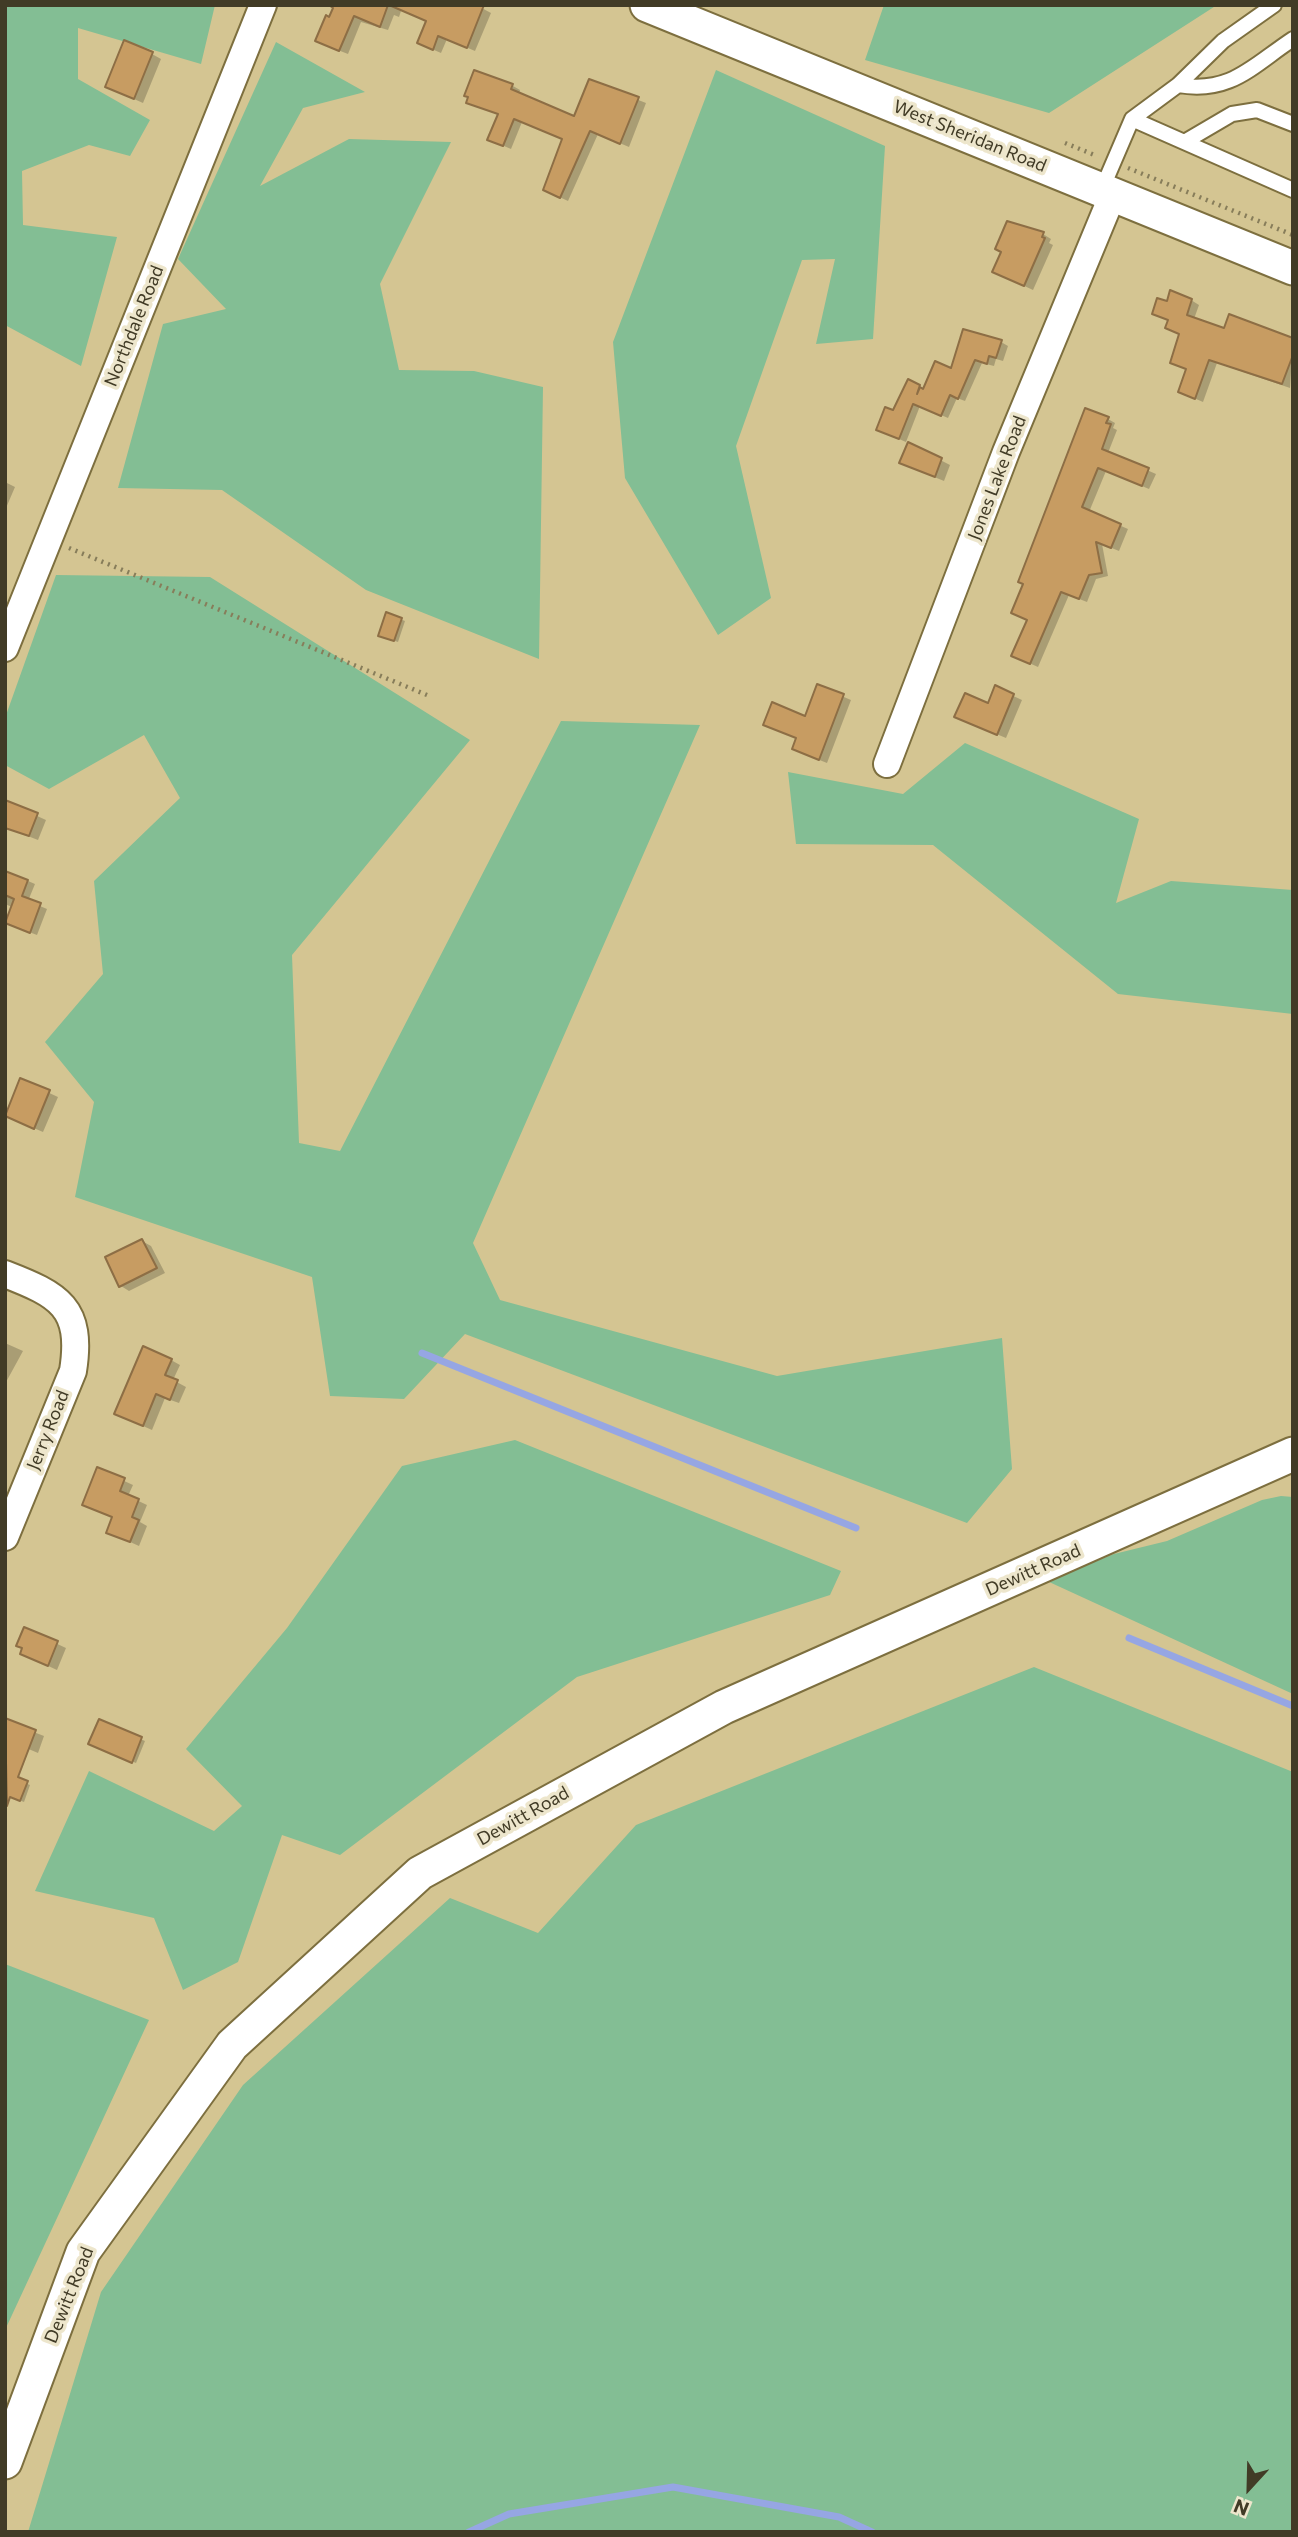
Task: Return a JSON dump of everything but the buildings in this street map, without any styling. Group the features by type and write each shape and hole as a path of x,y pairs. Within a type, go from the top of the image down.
{"street":[{"name":"Northdale Road","path":"5,648 262,5"},
{"name":"West Sheridan Road","path":"646,5 1109,182 1293,268"},
{"name":"Jones Lake Road","path":"887,764 1109,182"},
{"name":"Jerry Road","path":"5,1274 36,1286 60,1301 72,1321 77,1345 73,1371 5,1537"},
{"name":"Dewitt Road","path":"5,2462 83,2252 232,2045 420,1873 724,1707 1293,1454"}],"lane":[{"path":"1109,182 1132,119 1178,85 1223,41 1274,5"},
{"path":"1178,85 1198,89 1232,82 1293,39"},
{"path":"1186,141 1232,114 1257,110 1293,124"},
{"path":"1132,119 1293,190"}],"path":[{"path":"1065,143 1109,182 1293,235"},
{"path":"48,540 426,695"}],"green space":[{"path":"5,5 215,5 201,64 78,28 78,79 150,120 130,156 89,145 22,171 23,225 117,237 81,366 5,325"},
{"path":"884,5 1217,5 1049,113 865,60"},
{"path":"276,42 365,92 303,108 260,186 349,139 451,142 380,284 399,370 474,371 543,387 539,659 366,590 222,490 118,488 163,324 226,309 178,259"},
{"path":"716,70 885,146 873,339 816,344 835,259 802,260 736,446 771,598 718,635 625,478 613,342"},
{"path":"56,575 210,577 470,740 292,955 299,1143 340,1151 561,721 700,725 473,1243 500,1300 777,1376 1002,1338 1012,1469 967,1523 465,1334 404,1399 330,1396 312,1277 75,1197 94,1102 45,1042 103,974 94,881 180,798 144,735 49,789 5,765 5,718"},
{"path":"965,743 1139,819 1116,903 1171,881 1293,890 1293,1014 1118,994 933,845 796,844 788,772 903,794"},
{"path":"515,1440 841,1571 830,1595 577,1677 340,1855 282,1835 238,1962 183,1990 154,1918 35,1891 89,1771 214,1831 242,1806 186,1749 287,1628 402,1466"},
{"path":"1281,1496 1293,1497 1293,1694 1047,1581 1114,1554 1167,1541 1262,1500"},
{"path":"1034,1667 1293,1772 1293,2532 28,2532 101,2292 243,2085 450,1898 538,1933 636,1825"},
{"path":"5,1964 149,2020 5,2330"}],"waterway":[{"path":"422,1353 856,1528"},
{"path":"1129,1638 1293,1706"},
{"path":"469,2532 509,2514 673,2487 839,2517 872,2532"}]}
